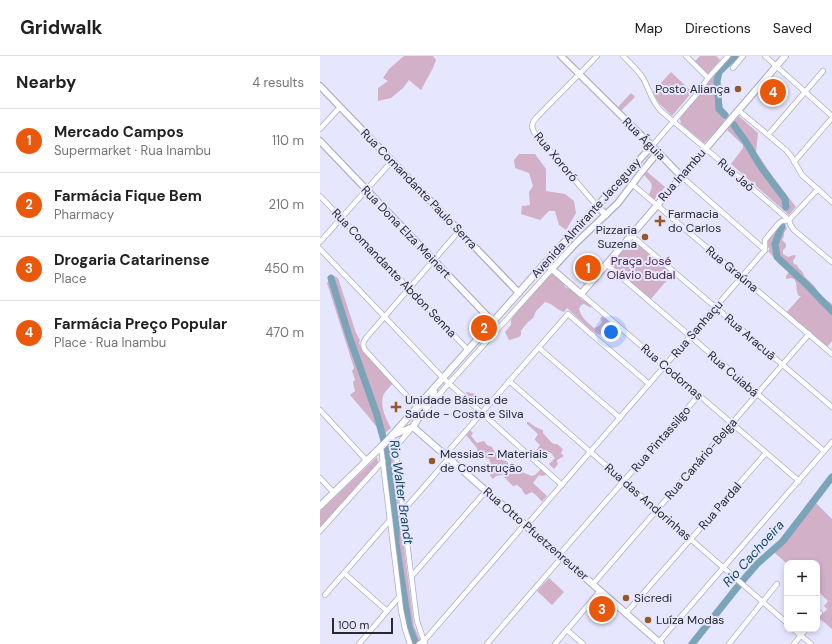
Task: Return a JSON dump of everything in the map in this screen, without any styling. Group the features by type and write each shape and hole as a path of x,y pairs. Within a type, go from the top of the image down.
{"main road":[{"name":"Rua Inambu","path":"581,294 785,56"},
{"name":"Rua Codornas","path":"545,263 581,294"},
{"name":"Avenida Almirante Jaceguay","path":"320,506 392,436 545,263"},
{"name":"Avenida Almirante Jaceguay","path":"412,427 443,378"},
{"path":"392,436 412,427 414,421 411,419 405,421 404,426 412,427"},
{"name":"Rua Otto Pfuetzenreuter","path":"412,427 660,643"}],"street":[{"name":"Rua Águia","path":"561,56 681,176 765,250"},
{"name":"Rua Xororó","path":"596,56 533,121 532,126 534,132 597,206"},
{"name":"Rua Jaó","path":"623,56 643,78 659,108 789,220 794,230 832,262"},
{"path":"686,56 708,78"},
{"name":"Avenida Almirante Jaceguay","path":"545,263 652,146 728,56"},
{"path":"733,68 743,56"},
{"path":"765,56 832,117 794,162"},
{"path":"768,135 823,71"},
{"name":"Rua Comandante Paulo Serra","path":"320,86 519,293"},
{"path":"320,129 340,107"},
{"path":"738,110 786,150 802,175 832,202"},
{"name":"Rua Dona Elza Meinert","path":"320,141 493,322"},
{"name":"Avenida Almirante Jaceguay","path":"419,418 552,269 577,242 618,203 642,170 658,152"},
{"path":"320,242 392,161"},
{"path":"622,179 632,184"},
{"name":"Rua Graúna","path":"632,184 832,354"},
{"name":"Rua Sanhaçu","path":"420,644 425,642 525,525 591,452 742,277 765,250 764,243 767,237 782,221 789,220 818,189"},
{"name":"Rua Comandante Abdon Senna","path":"320,196 468,350"},
{"path":"597,206 606,215"},
{"path":"417,407 365,350 363,344 384,316 459,231"},
{"name":"Rua Aracuã","path":"631,235 832,407"},
{"path":"320,249 449,384 562,484"},
{"name":"Rua Cuiabá","path":"606,264 824,452"},
{"name":"Rua Codornas","path":"581,294 799,481"},
{"path":"403,511 481,413 568,314 649,384"},
{"name":"Rua Canário-Belga","path":"593,584 809,334"},
{"path":"539,348 620,418"},
{"name":"Rua das Andorinhas","path":"510,381 784,620"},
{"name":"Rua Pintassilgo","path":"487,644 624,481 699,395"},
{"path":"320,410 367,461"},
{"name":"Avenida Almirante Jaceguay","path":"396,456 398,444 412,427"},
{"path":"392,436 396,456 417,621 425,642"},
{"path":"660,643 832,442"},
{"path":"383,444 383,460 399,597 403,622 410,644"},
{"name":"Rua Pardal","path":"626,613 766,453"},
{"path":"320,531 383,460"},
{"path":"320,478 334,493"},
{"path":"411,576 486,491"},
{"path":"325,595 390,520"},
{"path":"344,573 387,611"},
{"path":"729,644 777,584"},
{"path":"555,644 600,591"},
{"path":"359,644 399,597"},
{"path":"567,630 583,644"},
{"path":"796,632 811,644"},
{"path":"794,644 804,632"}],"green space":[{"path":"404,56 433,56 436,60 421,90 409,80 403,88 391,98 378,101 378,88 388,81 383,78 389,69"},
{"path":"700,56 716,56 720,60 708,74 695,61"},
{"path":"730,56 737,56 720,76 722,104 727,115 720,126 704,143 681,124 680,119 723,62"},
{"path":"671,72 692,92 672,116 658,102 653,92"},
{"path":"631,93 635,97 621,111 618,107"},
{"path":"739,116 758,133 756,152 796,207 789,215 731,164 743,148 743,145 727,130"},
{"path":"519,154 535,154 546,169 546,191 565,194 574,201 576,213 566,230 559,225 555,211 549,211 540,220 521,214 522,206 530,205 529,192 533,186 529,173 515,168 514,160"},
{"path":"645,170 665,187 653,201 648,197 652,185 644,175"},
{"path":"780,224 782,224 778,235 774,240 773,246 777,259 784,263 778,257 776,246 784,225 787,228 782,240 786,244 783,254 788,257 794,255 796,256 793,261 794,264 797,265 805,277 812,283 818,294 832,304 832,309 823,302 832,312 832,341 827,347 786,313 801,296 798,294 794,279 786,279 789,272 778,263 768,251 770,249 767,246 768,240"},
{"name":"Praça José Olávio Budal","path":"632,236 674,272 650,300 608,264"},
{"path":"553,274 563,280 565,287 576,291 580,298 591,305 591,308 584,304 581,305 579,309 589,324 594,328 599,326 602,322 600,318 603,315 610,322 608,325 600,335 592,331 567,308 564,312 545,302 523,328 521,335 509,340 505,332 511,325 511,320 515,312 550,275"},
{"path":"334,276 338,278 363,351 393,383 386,391 382,400 385,417 391,428 383,435 350,395 355,391 353,382 355,380 352,371 354,368 327,283"},
{"path":"465,393 475,394 485,402 481,406 479,405"},
{"path":"527,422 543,430 543,433 552,443 557,444 563,449 561,453 564,456 557,460 558,464 554,469 549,464 555,458 551,453 548,452 540,461 533,455 540,445 535,440 538,434 527,424"},
{"path":"470,430 473,433 471,436 477,443 484,441 487,445 492,447 499,459 506,461 512,469 531,476 535,475 541,469 547,472 546,475 539,475 533,483 547,496 542,502 532,492 526,495 522,489 517,485 513,486 502,475 496,476 493,479 490,476 492,466 489,459 477,455 477,448 466,435"},
{"path":"391,443 414,626 422,644 415,644 406,624 383,450"},
{"path":"377,457 378,463 320,528 320,511"},
{"path":"816,503 832,519 832,629 820,619 827,609 824,606 828,601 820,593 820,560 784,560 784,561 774,552 785,543"},
{"path":"549,578 564,592 552,605 537,591"}],"waterway":[{"path":"725,115 719,109 717,81 719,72 735,56"},
{"path":"733,124 761,167 785,199 786,207"},
{"path":"782,226 775,244 777,257 832,311"},
{"name":"Rio Walter Brandt","path":"331,278 349,336 377,415 386,448 396,528 396,543 405,602 409,627 416,644"},
{"name":"Rio Cachoeira","path":"692,644 757,564 783,541 832,477"}],"place":[{"name":"Posto Aliança","path":"738,89"},
{"name":"Farmácia Preço Popular","path":"773,92"},
{"name":"Farmacia do Carlos","path":"660,221"},
{"name":"Pizzaria Suzena","path":"645,237"},
{"name":"Mercado Campos","path":"588,268"},
{"name":"Farmácia Fique Bem","path":"484,328"},
{"name":"Unidade Básica de Saúde - Costa e Silva","path":"396,407"},
{"name":"Messias - Materiais de Construção","path":"432,461"},
{"name":"Sicredi","path":"626,598"},
{"name":"Drogaria Catarinense","path":"602,609"},
{"name":"Luíza Modas","path":"648,620"}]}
